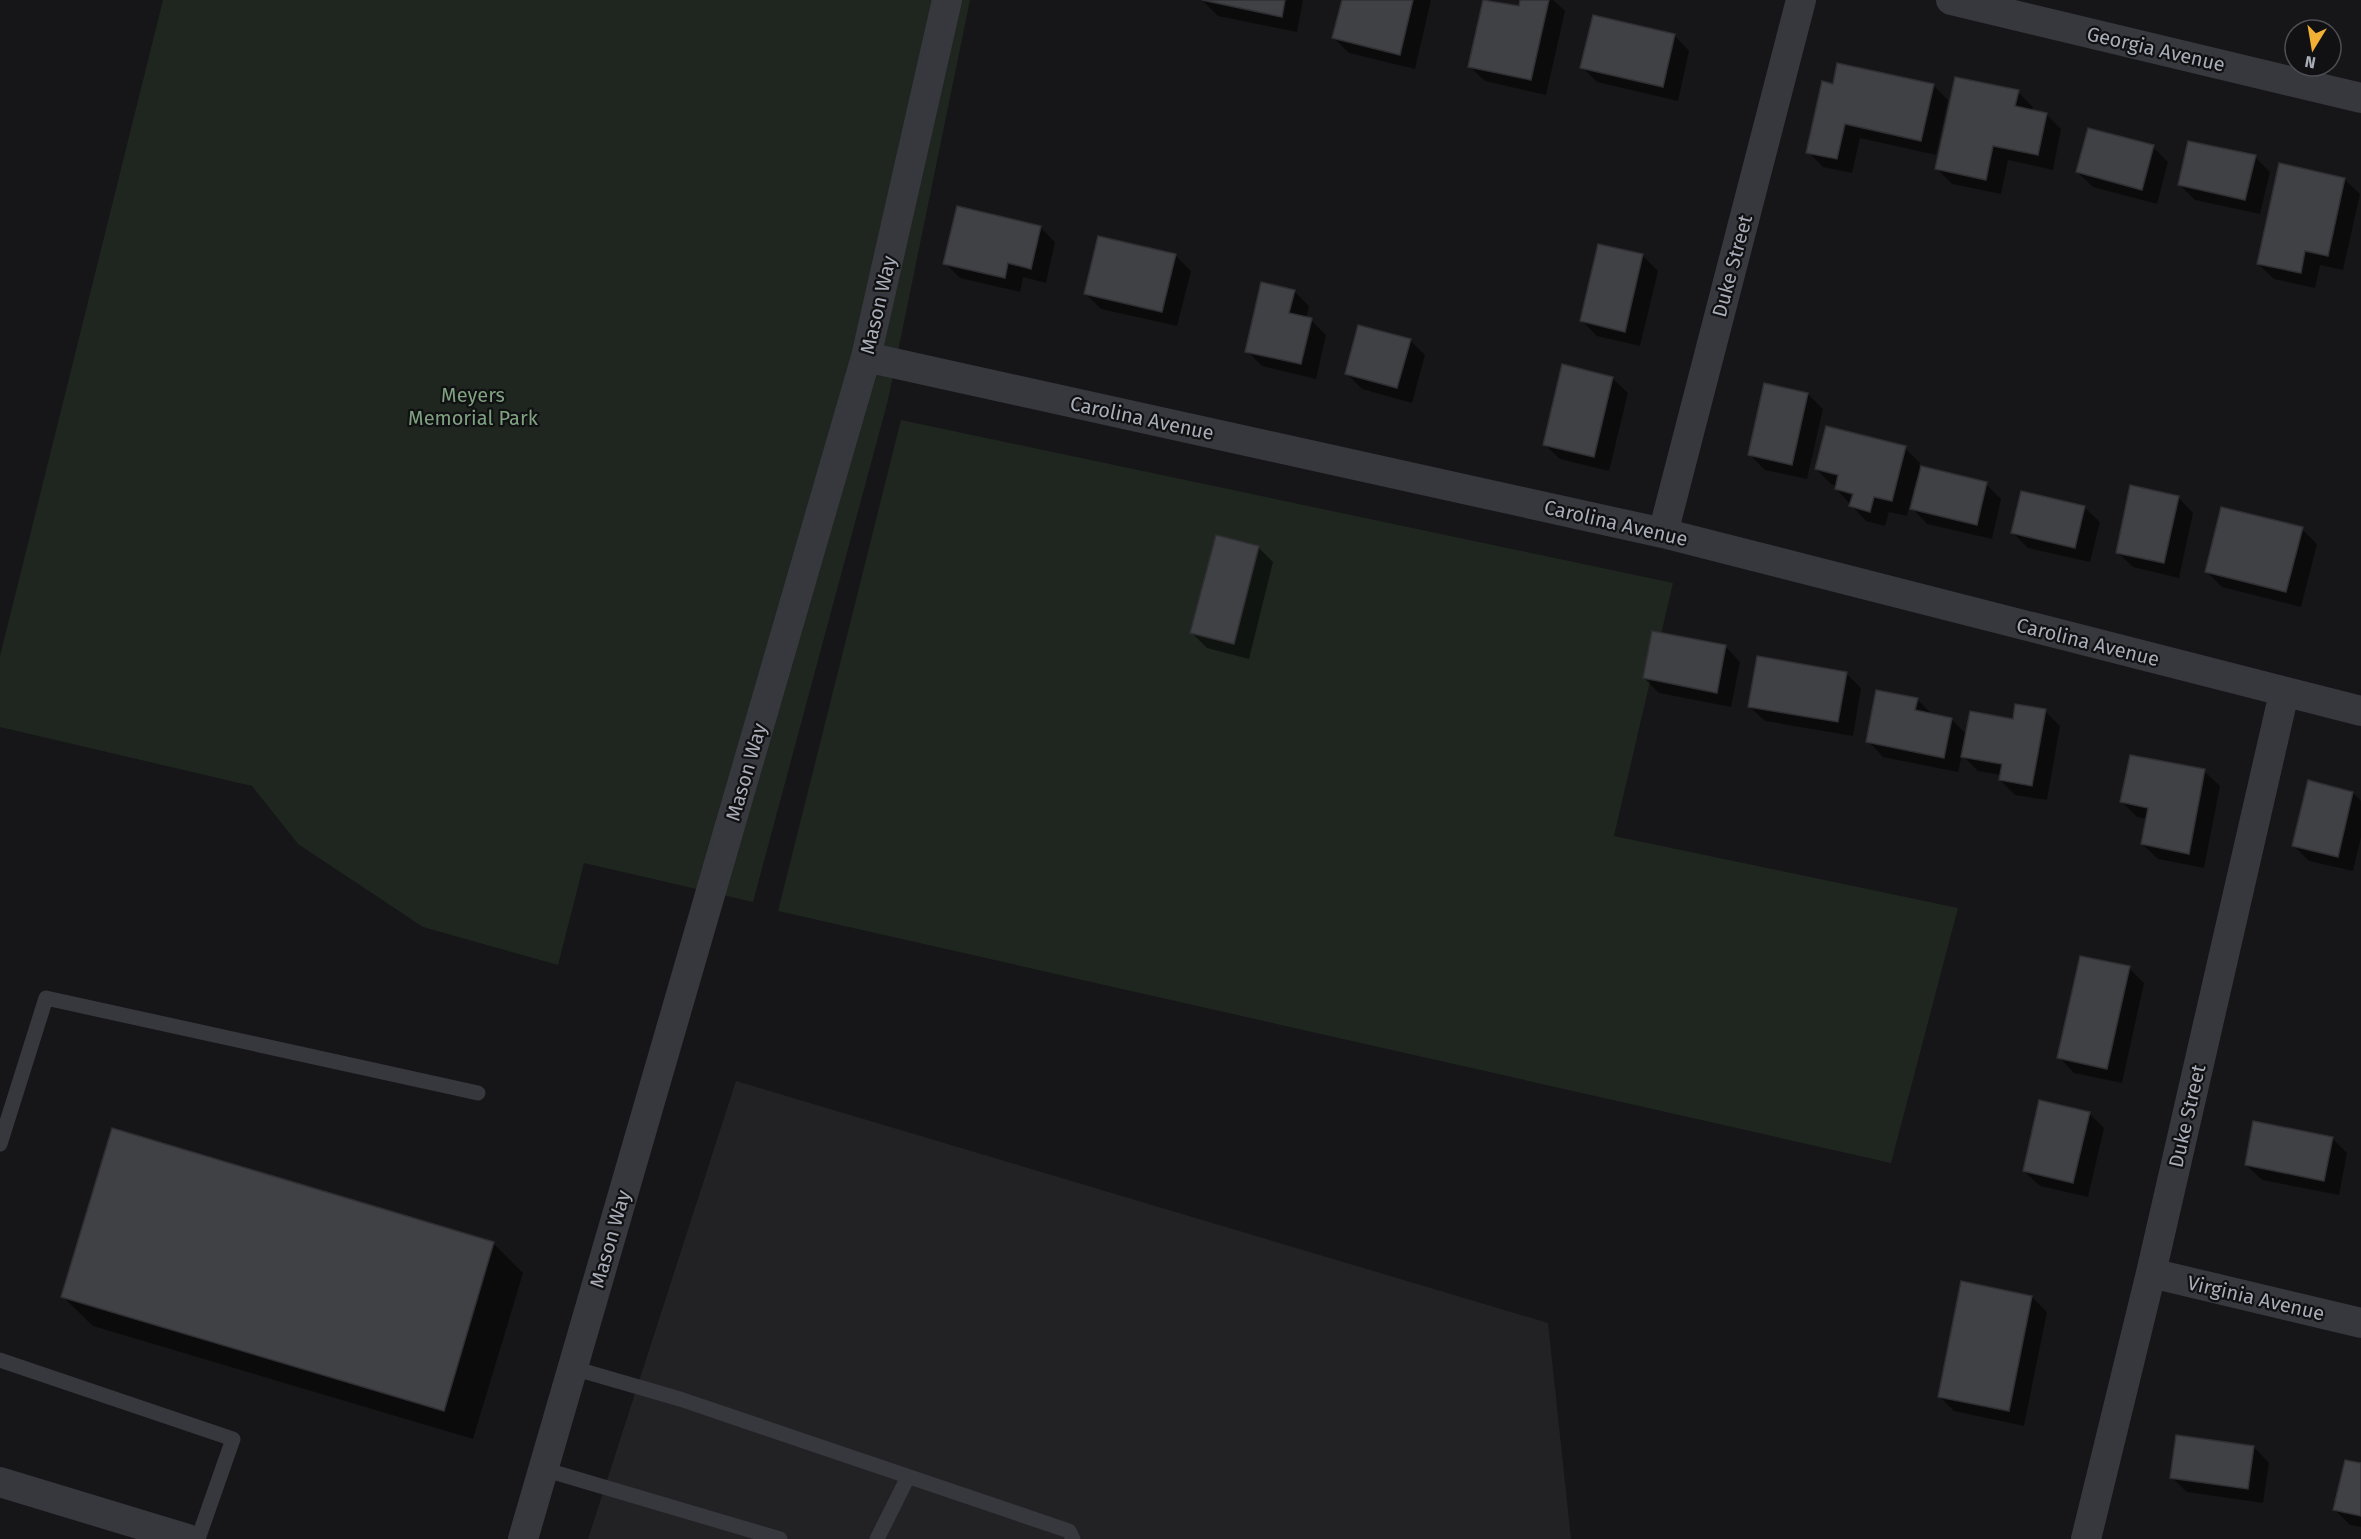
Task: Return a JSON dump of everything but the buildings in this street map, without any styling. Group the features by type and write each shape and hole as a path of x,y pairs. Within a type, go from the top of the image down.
{"street":[{"name":"Mason Way","path":"523,1539 866,357 947,0"},
{"name":"Duke Street","path":"1664,532 1801,0"},
{"name":"Georgia Avenue","path":"1951,0 2361,98"},
{"name":"Carolina Avenue","path":"866,357 1664,532 2361,711"},
{"name":"Duke Street","path":"2086,1539 2151,1273 2284,693"},
{"name":"Virginia Avenue","path":"2151,1273 2361,1323"},
{"path":"0,1482 188,1539"}],"lane":[{"path":"0,1144 46,998 478,1093"},
{"path":"0,1360 233,1438 198,1539"},
{"path":"573,1368 680,1399 1069,1531 1073,1539"},
{"path":"543,1469 780,1539"},
{"path":"877,1539 908,1477"}],"shaded area":[{"path":"736,1081 1548,1323 1571,1539 588,1539"}],"green space":[{"name":"Meyers Memorial Park","path":"163,0 970,0 888,400 753,902 584,863 558,965 423,927 298,844 252,786 0,727 0,656"},
{"path":"901,420 1673,583 1614,836 1958,908 1891,1163 778,911"}]}
